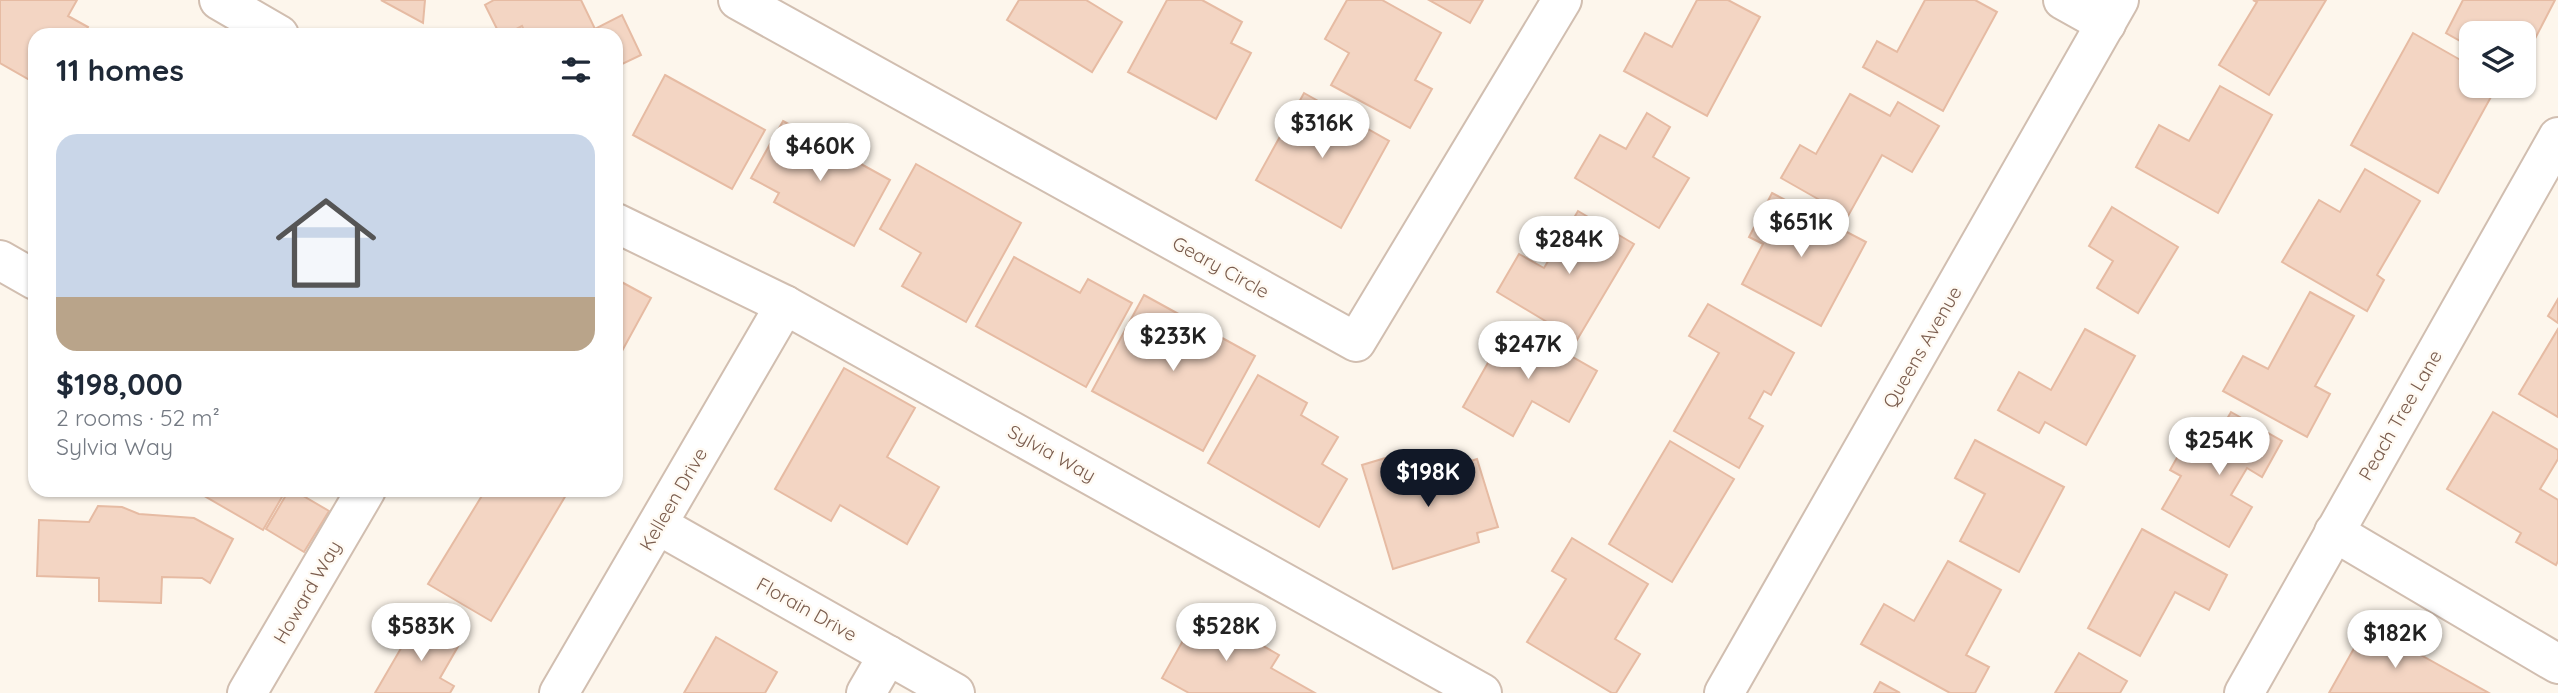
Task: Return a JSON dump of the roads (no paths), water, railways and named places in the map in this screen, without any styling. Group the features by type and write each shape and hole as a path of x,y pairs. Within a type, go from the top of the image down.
{"street":[{"path":"219,0 267,28"},
{"name":"Geary Circle","path":"738,0 1356,342 1562,0"},
{"path":"2063,0 2112,12"},
{"name":"Queens Avenue","path":"1724,693 2112,12"},
{"name":"Peach Tree Lane","path":"2244,693 2558,137"},
{"name":"Sylvia Way","path":"623,226 785,305 1482,693"},
{"path":"0,260 28,276"},
{"name":"Kelleen Drive","path":"559,693 785,305"},
{"name":"Howard Way","path":"247,693 362,497"},
{"name":"Florain Drive","path":"658,525 955,693"},
{"path":"2334,532 2558,664"},
{"path":"866,693 888,655"}]}
